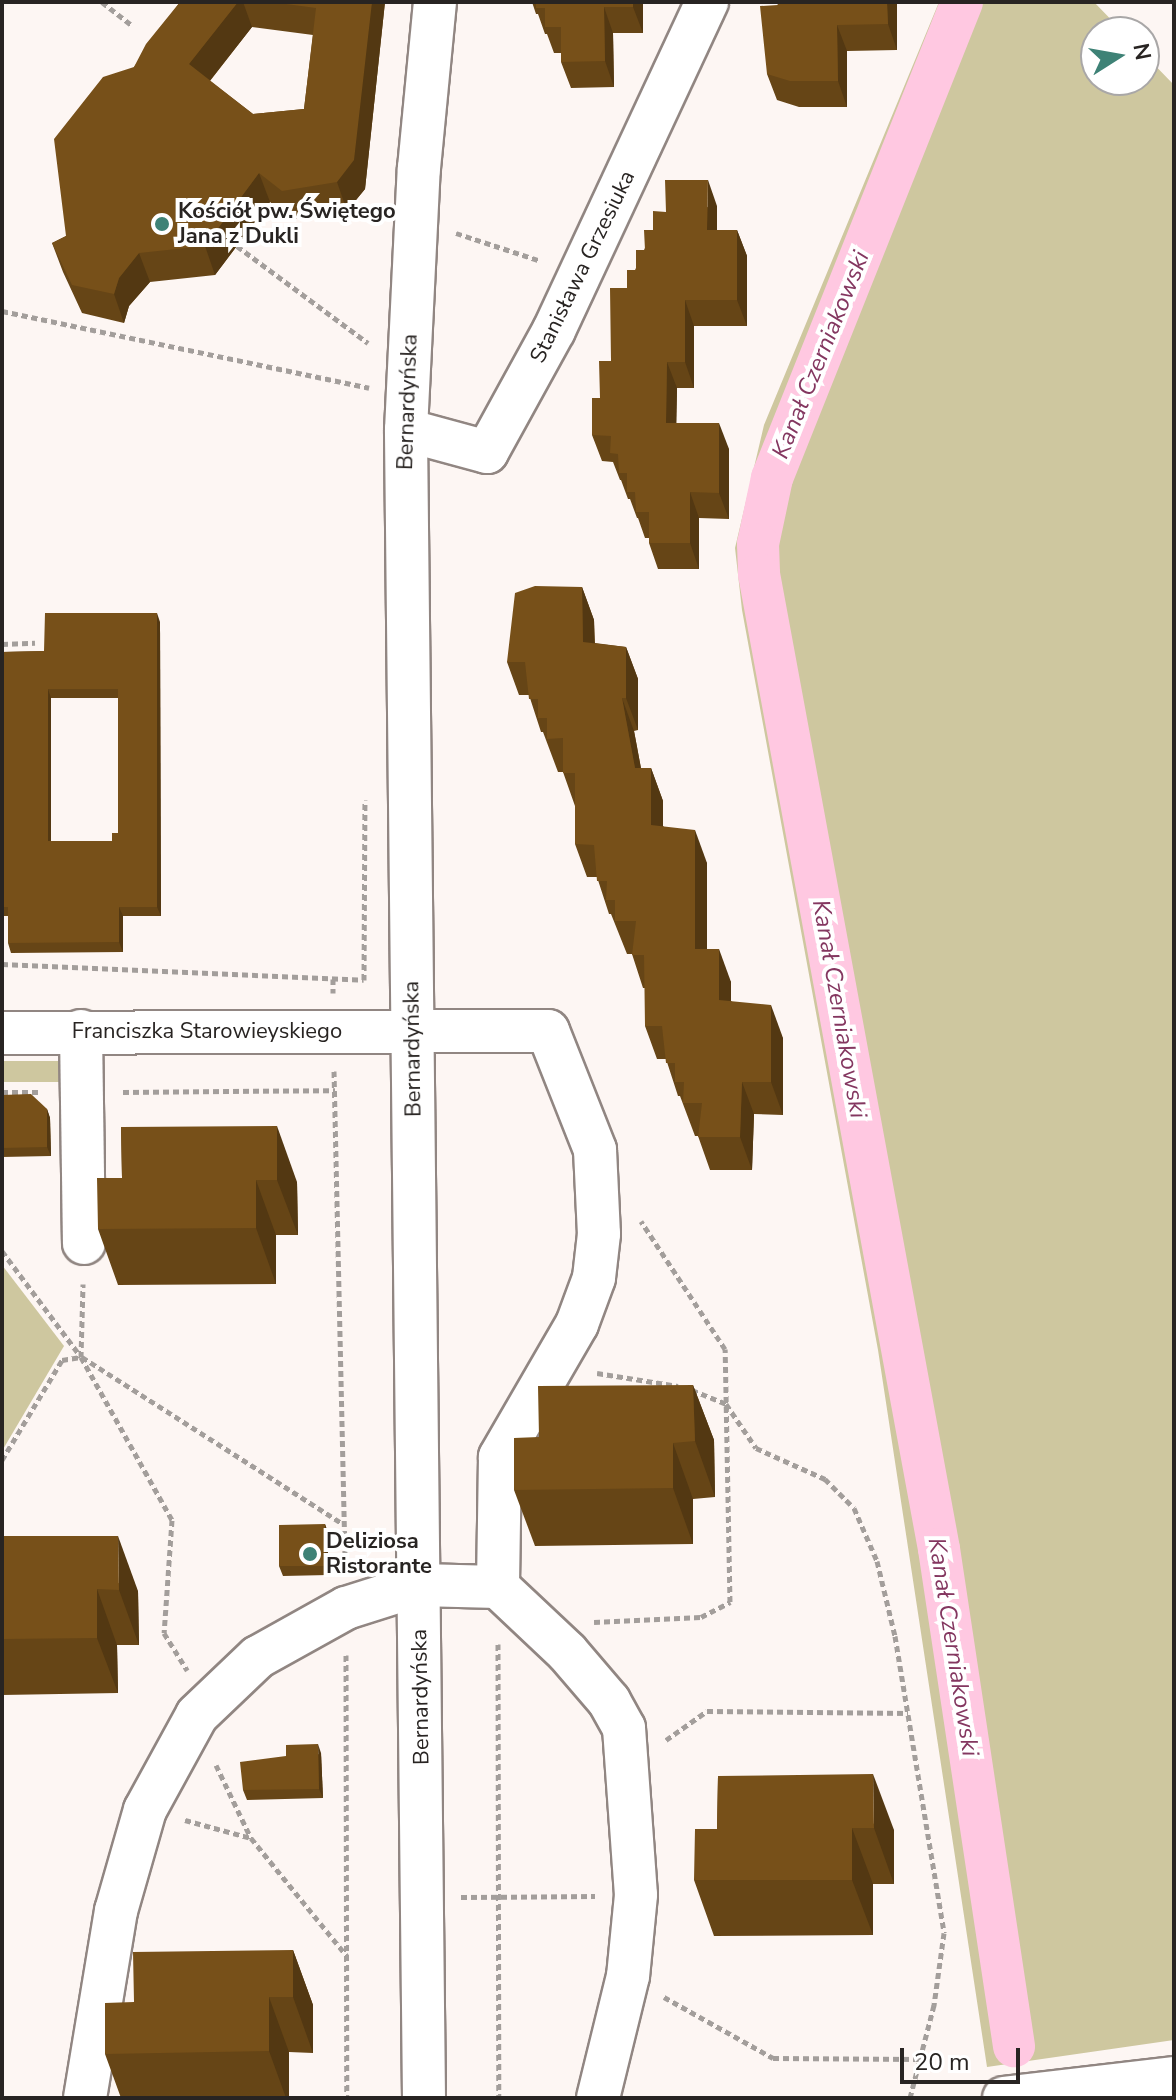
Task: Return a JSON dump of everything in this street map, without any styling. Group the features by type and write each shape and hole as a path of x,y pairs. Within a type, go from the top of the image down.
{"street":[{"name":"Bernardyńska","path":"424,2098 407,400 416,226 435,2"},
{"name":"Stanisława Grzesiuka","path":"407,400 487,452 554,330 707,2"},
{"path":"81,1031 84,1243"},
{"name":"Franciszka Starowieyskiego","path":"2,1033 548,1031 578,1099 595,1150 599,1234 594,1278 552,1371"},
{"path":"552,1371 500,1457 498,1587 532,1624 567,1652 609,1701 624,1728 636,1895 628,1976 598,2098"},
{"path":"85,2098 116,1911 145,1810 208,1705 258,1657 346,1608 419,1585 498,1587"},
{"path":"1004,2098 1174,2078"}],"path":[{"path":"102,2 131,25"},
{"path":"416,226 456,232 578,274"},
{"path":"237,246 407,400"},
{"path":"2,311 407,400"},
{"path":"2,644 35,643"},
{"path":"2,964 364,980 365,792"},
{"path":"2,1092 335,1090"},
{"path":"532,1624 701,1617 730,1602 725,1349 638,1217"},
{"path":"81,1357 84,1243"},
{"path":"2,1251 81,1357 172,1520 164,1633 208,1705 214,1762 251,1838 347,1956"},
{"path":"2,1460 62,1360 81,1357 344,1525"},
{"path":"552,1371 627,1374 714,1395 726,1404 756,1448 825,1479 854,1508 877,1561 908,1713 944,1933 934,2005 910,2098"},
{"path":"498,1587 499,2098"},
{"path":"629,1767 707,1711 908,1713"},
{"path":"145,1810 251,1838"},
{"path":"423,1896 636,1895"},
{"path":"628,1976 773,2058 919,2059"}],"shaded area":[{"path":"939,2 1094,2 1108,16 1080,16 1080,96 1160,96 1160,71 1174,85 1174,2040 987,2067 878,1350 742,610 735,548 764,425"},
{"path":"2,1061 68,1061 64,1082 2,1082"},
{"path":"2,1265 64,1346 2,1451"}],"building":[{"path":"180,2 238,2 189,64 253,114 304,109 316,8 271,2 372,2 354,160 337,182 282,191 259,173 205,246 139,253 119,278 114,294 72,285 52,243 66,236 54,139 103,77 134,67 146,44"},
{"path":"536,2 633,2 633,7 604,7 605,61 561,62 561,27 545,27 545,8 536,8"},
{"path":"778,2 887,2 888,24 837,25 838,81 790,81 767,74 760,6 778,5"},
{"path":"665,180 708,180 707,230 737,230 737,300 685,300 685,362 667,362 666,423 719,423 719,493 690,492 690,543 649,543 649,512 636,512 635,492 627,492 627,473 619,473 618,454 610,453 611,436 592,435 592,398 600,398 599,361 611,361 610,288 627,288 627,270 636,270 636,250 645,250 644,230 653,230 653,211 666,212"},
{"path":"535,586 582,587 583,642 626,647 626,698 622,698 635,768 651,768 651,825 695,830 695,949 719,949 719,1000 771,1005 771,1082 742,1082 740,1137 698,1137 702,1103 683,1103 684,1082 675,1082 675,1063 666,1063 662,1026 645,1026 644,955 632,955 636,921 615,921 615,900 606,900 607,881 597,881 594,845 575,844 575,773 563,773 563,738 547,739 547,718 538,718 538,699 529,699 525,662 507,662 515,593"},
{"path":"45,613 157,613 157,907 119,907 119,942 8,943 8,907 2,907 2,652 44,651","holes":["48,689 118,689 118,833 112,833 112,841 48,841"]},
{"path":"31,1094 47,1109 47,1147 2,1148 2,1095"},
{"path":"277,1126 277,1180 256,1180 256,1228 98,1229 97,1178 122,1178 121,1127"},
{"path":"693,1385 695,1441 673,1443 673,1488 514,1490 514,1438 539,1437 538,1386"},
{"path":"325,1524 325,1566 279,1566 279,1525"},
{"path":"2,1536 118,1536 119,1590 97,1589 97,1638 2,1639"},
{"path":"318,1744 319,1789 243,1790 240,1762 286,1756 286,1745"},
{"path":"873,1774 874,1828 852,1828 852,1880 694,1880 695,1829 717,1829 718,1776"},
{"path":"293,1950 293,1997 269,1997 269,2051 105,2054 105,2003 134,2002 133,1952"}],"waterway":[{"name":"Kanał Czerniakowski","path":"962,2 772,478 758,544 759,574 939,1549 1014,2046"}],"place":[{"name":"Kościół pw. Świętego Jana z Dukli","path":"162,224"},
{"name":"Deliziosa Ristorante","path":"310,1554"}]}
